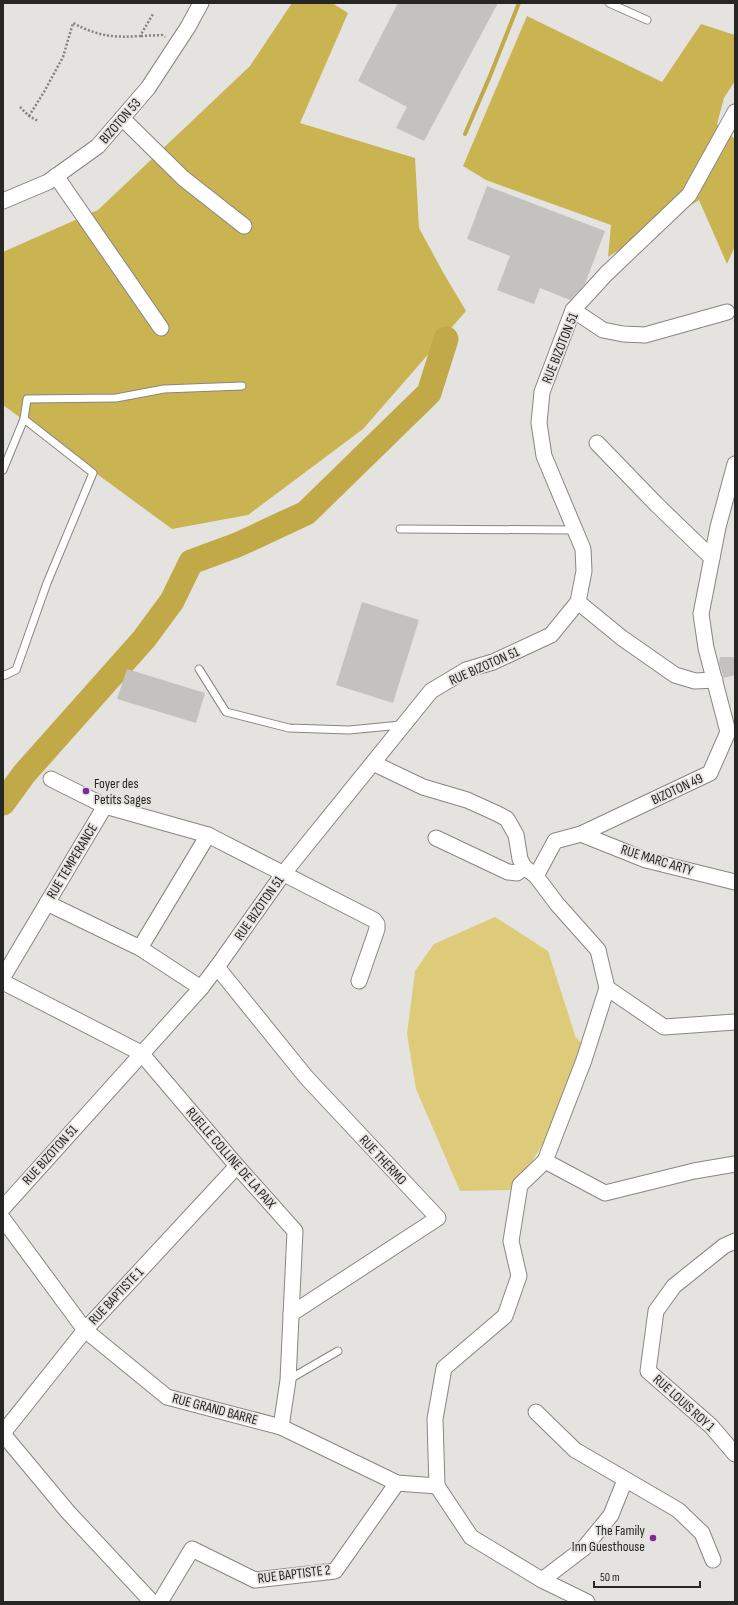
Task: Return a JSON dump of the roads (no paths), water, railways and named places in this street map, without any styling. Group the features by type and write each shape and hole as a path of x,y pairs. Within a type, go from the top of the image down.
{"street":[{"name":"BIZOTON 53","path":"3,201 48,182 98,146 148,88 177,44 201,3"},
{"name":"RUE BIZOTON 51","path":"3,1208 201,988 218,967 283,874 431,691 466,670 493,662 551,636 578,602 584,571 584,549 574,530 544,456 539,423 542,392 573,310 606,274 689,195 735,112"},
{"path":"122,118 183,178 244,226"},
{"path":"56,176 161,328"},
{"path":"573,310 603,330 624,334 644,335 727,312"},
{"path":"597,443 657,506 712,558"},
{"name":"BIZOTON 49","path":"530,872 555,842 581,834 710,773 728,732 706,648 701,614 718,527 735,464"},
{"path":"578,602 622,638 674,675 695,681 715,680"},
{"path":"373,763 423,787 467,800 507,819 516,835 520,859 598,950 607,988 584,1060 545,1161 520,1185 511,1241 519,1276 505,1316 444,1368 435,1419 437,1486 471,1537 542,1580 587,1602"},
{"path":"51,779 105,806 208,835 374,920 377,924 377,929 359,981"},
{"name":"RUE TEMPERANCE","path":"3,977 105,806"},
{"name":"RUE MARC ARTY","path":"581,834 646,860 735,882"},
{"path":"140,948 208,835"},
{"path":"436,838 508,872 530,872"},
{"path":"47,903 140,948 201,988"},
{"name":"RUE THERMO","path":"218,967 306,1077 438,1218 291,1314"},
{"name":"RUELLE COLLINE DE LA PAIX","path":"3,982 141,1053 237,1166 295,1231 288,1380 281,1427"},
{"path":"607,988 664,1027 735,1022"},
{"path":"545,1161 605,1193 694,1171 735,1164"},
{"name":"RUE BAPTISTE 1","path":"3,1433 85,1330 237,1166"},
{"name":"RUE GRAND BARRE","path":"3,1219 85,1330 167,1397 281,1427 397,1483"},
{"name":"RUE LOUIS ROY 1","path":"735,1241 724,1246 674,1286 656,1311 648,1370 712,1426 735,1454"},
{"path":"536,1412 575,1450 678,1510 702,1534 713,1560"},
{"path":"3,1433 68,1512 152,1602"},
{"path":"542,1580 584,1548 611,1515 625,1480"},
{"path":"397,1483 437,1486"},
{"name":"RUE BAPTISTE 2","path":"160,1602 192,1549 255,1580 335,1572 397,1483"}],"lane":[{"path":"609,3 648,20"},
{"path":"3,470 24,419 27,399 116,398 164,389 242,386"},
{"path":"3,676 16,670 47,583 93,473 24,419"},
{"path":"400,528 574,530"},
{"path":"199,669 226,712 289,728 349,730 404,725"},
{"path":"288,1380 338,1351"}],"waterway":[{"path":"465,134 519,3"},
{"path":"3,803 24,774 144,639 172,601 191,562 237,545 306,513 429,393 446,339"}],"place":[{"name":"Foyer des Petits Sages","path":"86,791"},
{"name":"The Family Inn Guesthouse","path":"653,1538"}]}
